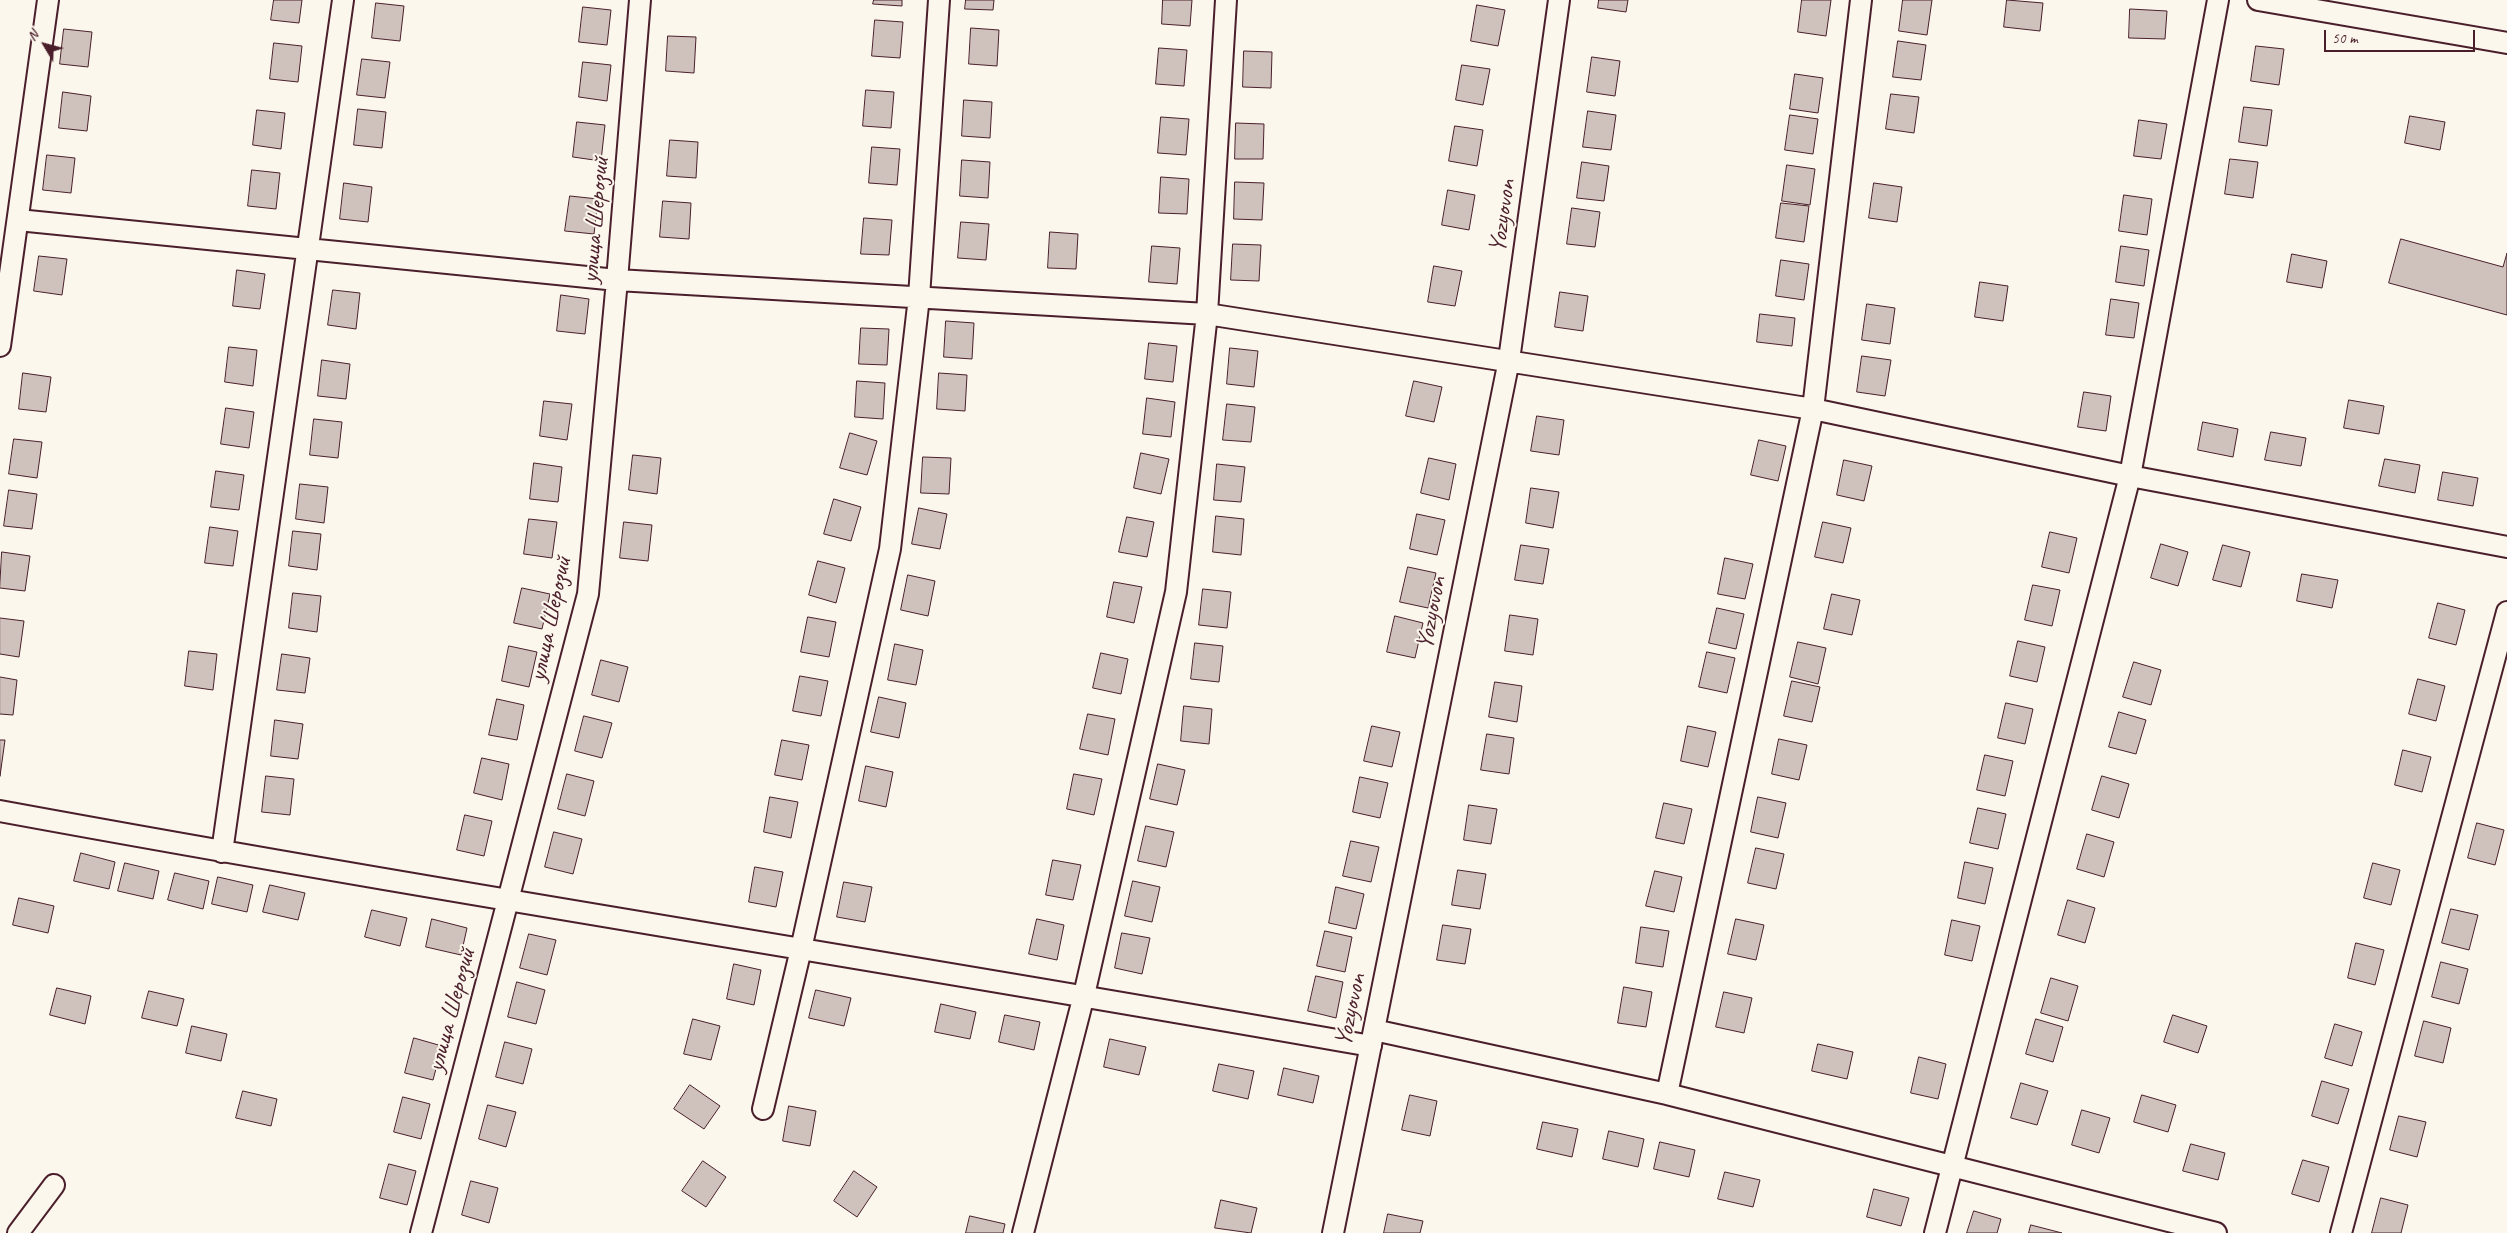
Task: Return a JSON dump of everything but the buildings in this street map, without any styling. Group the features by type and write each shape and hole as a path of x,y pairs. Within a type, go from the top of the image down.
{"street":[{"path":"0,346 48,0"},
{"path":"222,852 306,249 343,0"},
{"name":"улица Шерозий","path":"421,1233 588,594 617,280 640,0"},
{"path":"763,1109 801,949 890,549 919,298 939,0"},
{"path":"1023,1233 1084,995 1176,592 1207,314 1226,0"},
{"name":"Yozyovon","path":"1333,1233 1509,360 1559,0"},
{"path":"1668,1094 1813,409 1861,0"},
{"path":"1936,1233 2130,476 2218,0"},
{"path":"2258,0 2507,43"},
{"path":"18,220 617,280 1207,314 1813,409 2130,476 2507,547"},
{"path":"2341,1233 2507,612"},
{"path":"0,811 508,902 1084,995 1373,1038 1668,1094 2216,1233"},
{"path":"18,1233 54,1185"}]}
